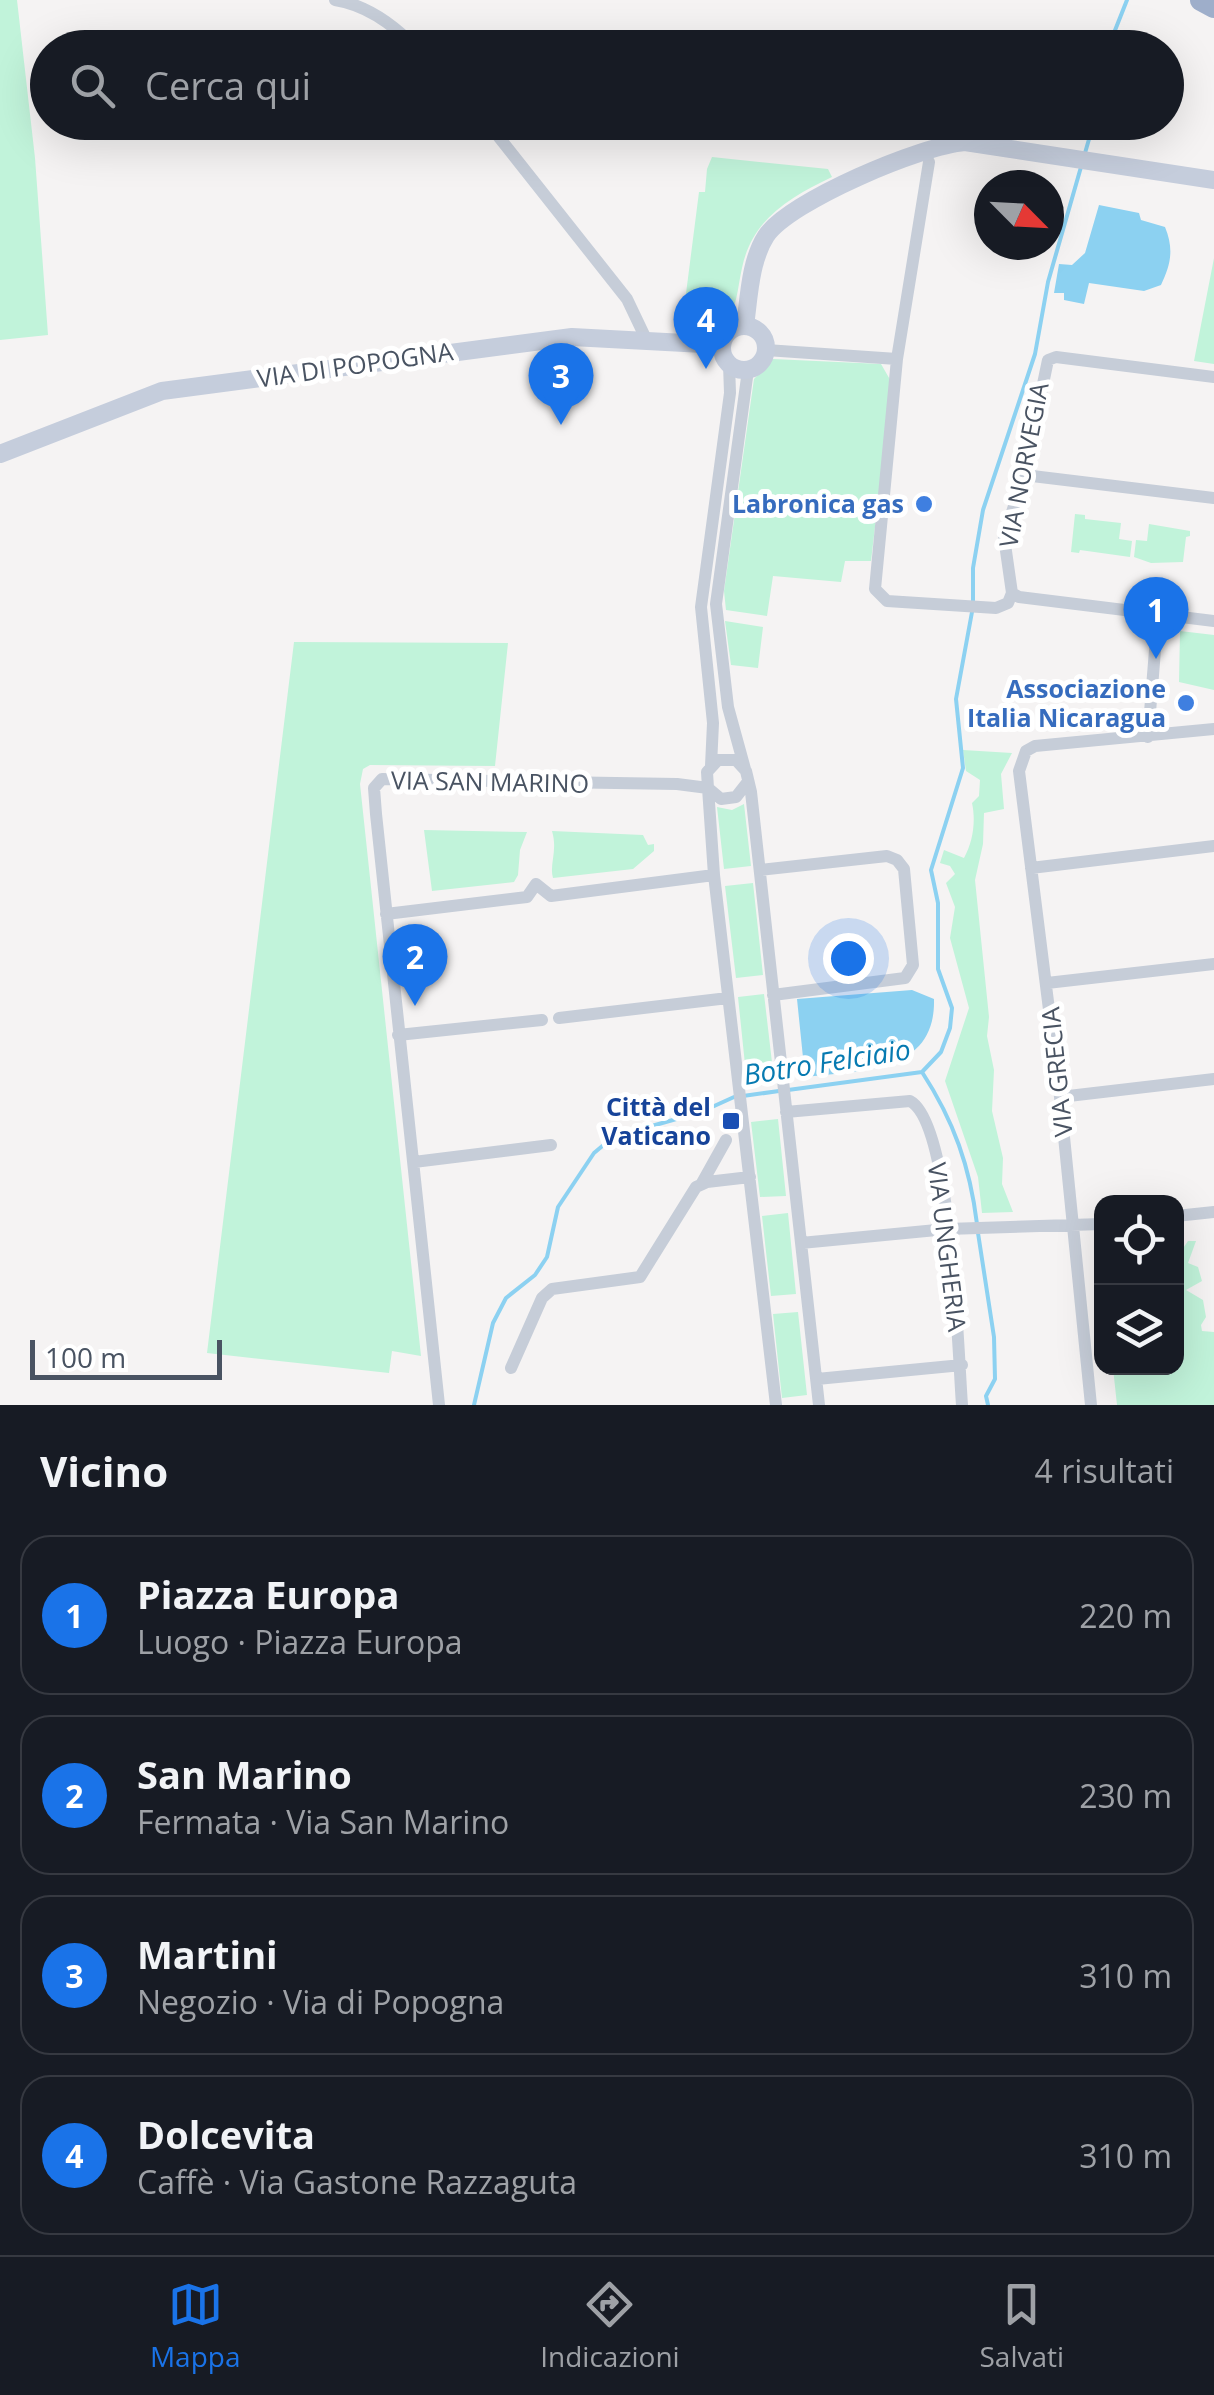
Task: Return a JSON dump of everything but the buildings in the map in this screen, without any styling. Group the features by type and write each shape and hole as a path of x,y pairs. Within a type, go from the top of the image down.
{"highway":[{"path":"1201,0 1214,8"}],"main road":[{"path":"745,326 755,261 762,242 778,222 800,206 919,152 965,142 1214,180"},
{"path":"745,326 761,334 766,350 760,363 748,370 729,364 722,345 730,331 745,326"},
{"name":"VIA DI POPOGNA","path":"0,454 162,391 547,339 621,338 722,345"}],"street":[{"path":"335,0 358,4 396,30"},
{"path":"501,140 628,299 648,340"},
{"path":"929,162 898,360 875,589 888,601 996,608 1008,602 1012,593 1019,597 1214,621"},
{"path":"621,338 627,326 628,299"},
{"path":"766,350 898,360"},
{"name":"VIA NORVEGIA","path":"1012,593 1004,538 1024,475 1048,360 1056,357 1214,378"},
{"path":"729,364 730,393 701,607 714,734 708,776 714,875 776,1405"},
{"path":"748,370 716,604 728,707 746,777 760,870 820,1405"},
{"path":"1024,475 1214,498"},
{"path":"1158,613 1148,737 1214,729"},
{"name":"VIA GRECIA","path":"1091,1405 1060,1097 1020,771 1026,751 1035,746 1148,737"},
{"path":"727,758 738,762 746,777 739,796 727,800 714,796 708,776 727,758"},
{"name":"VIA SAN MARINO","path":"439,1405 374,788 380,780 676,784 708,776"},
{"path":"1031,868 1214,846"},
{"path":"760,870 887,856 904,869 912,966 906,978 773,995"},
{"path":"386,914 527,897 536,884 551,896 714,875"},
{"path":"1047,983 1214,964"},
{"path":"558,1018 728,998"},
{"path":"398,1035 542,1020"},
{"path":"1060,1097 1214,1079"},
{"name":"VIA UNGHERIA","path":"784,1098 916,1104 938,1158 952,1229 962,1405"},
{"path":"511,1368 542,1298 563,1286 640,1277 726,1140"},
{"path":"414,1162 552,1144"},
{"path":"702,1183 750,1177"},
{"path":"1184,1215 1214,1212"},
{"path":"802,1243 952,1229 1094,1225"},
{"path":"817,1379 962,1365"}],"green space":[{"path":"0,0 17,0 35,158 48,335 0,340"},
{"path":"712,157 828,169 832,177 788,202 754,236 731,313 710,336 698,334 700,316 683,317 699,192 705,192"},
{"path":"1214,258 1214,364 1194,361"},
{"path":"773,359 881,364 892,383 871,561 845,561 841,582 773,576 767,616 726,610 724,591 754,379"},
{"path":"1075,514 1121,523 1119,539 1132,541 1130,557 1071,552"},
{"path":"1149,524 1190,531 1183,562 1151,563 1134,557 1136,540 1147,541"},
{"path":"725,621 763,627 758,668 731,665"},
{"path":"1180,631 1214,635 1214,690 1179,682"},
{"path":"294,642 508,643 495,766 370,765 363,769 360,784 421,1356 392,1351 389,1373 207,1353"},
{"path":"963,750 1012,753 1001,774 1004,809 984,813 983,844 975,880 989,1017 987,1036 994,1070 992,1111 1003,1158 1002,1184 1013,1212 982,1213 978,1177 945,1081 969,1008 950,938 955,907 946,883 955,874 950,866 940,863 944,850 964,858 972,838 972,803 979,796 980,780 966,771"},
{"path":"744,804 751,866 724,869 717,807 732,810"},
{"path":"424,830 527,832 520,850 518,875 514,882 432,891"},
{"path":"552,831 643,835 648,845 654,844 654,851 633,869 553,878"},
{"path":"753,883 763,975 736,978 725,886"},
{"path":"764,994 773,1071 746,1074 738,997"},
{"path":"778,1119 786,1196 760,1197 751,1122"},
{"path":"788,1213 796,1294 771,1296 762,1216"},
{"path":"1188,1241 1196,1241 1188,1263 1198,1267 1202,1281 1186,1290 1203,1300 1206,1317 1202,1331 1214,1332 1214,1405 1117,1405 1114,1375 1184,1375 1184,1247"},
{"path":"798,1312 807,1395 782,1398 773,1314"}],"water":[{"path":"1099,205 1139,213 1141,220 1165,227 1170,249 1167,270 1161,285 1144,291 1089,283 1084,304 1064,300 1064,293 1054,293 1059,264 1072,265 1085,253"},
{"path":"912,990 934,999 931,1024 922,1042 909,1055 871,1069 805,1077 797,999"}],"waterway":[{"name":"Botro Felciaio","path":"1115,30 1127,0"},
{"name":"Botro Felciaio","path":"1085,153 1089,140"},
{"name":"Botro Felciaio","path":"973,602 973,568 983,510 1035,354 1048,282 1081,167"},
{"name":"Botro Felciaio","path":"788,1090 922,1072 941,1052 952,1008 938,969 938,903 931,870 963,768 956,699 972,612"},
{"path":"922,1072 959,1145 977,1224"},
{"name":"Botro Felciaio","path":"743,1096 779,1091"},
{"name":"Botro Felciaio","path":"474,1405 493,1323 506,1298 535,1275 547,1257 558,1207 594,1153 613,1137 701,1112 734,1097"},
{"path":"978,1233 994,1337 995,1379 986,1396 988,1405"}],"place":[{"name":"Dolcevita","path":"706,369"},
{"name":"Martini","path":"561,425"},
{"name":"Labronica gas","path":"924,504"},
{"name":"Piazza Europa","path":"1156,659"},
{"name":"Associazione Italia Nicaragua","path":"1186,703"},
{"name":"San Marino","path":"415,1006"},
{"name":"Città del Vaticano","path":"731,1121"}]}
